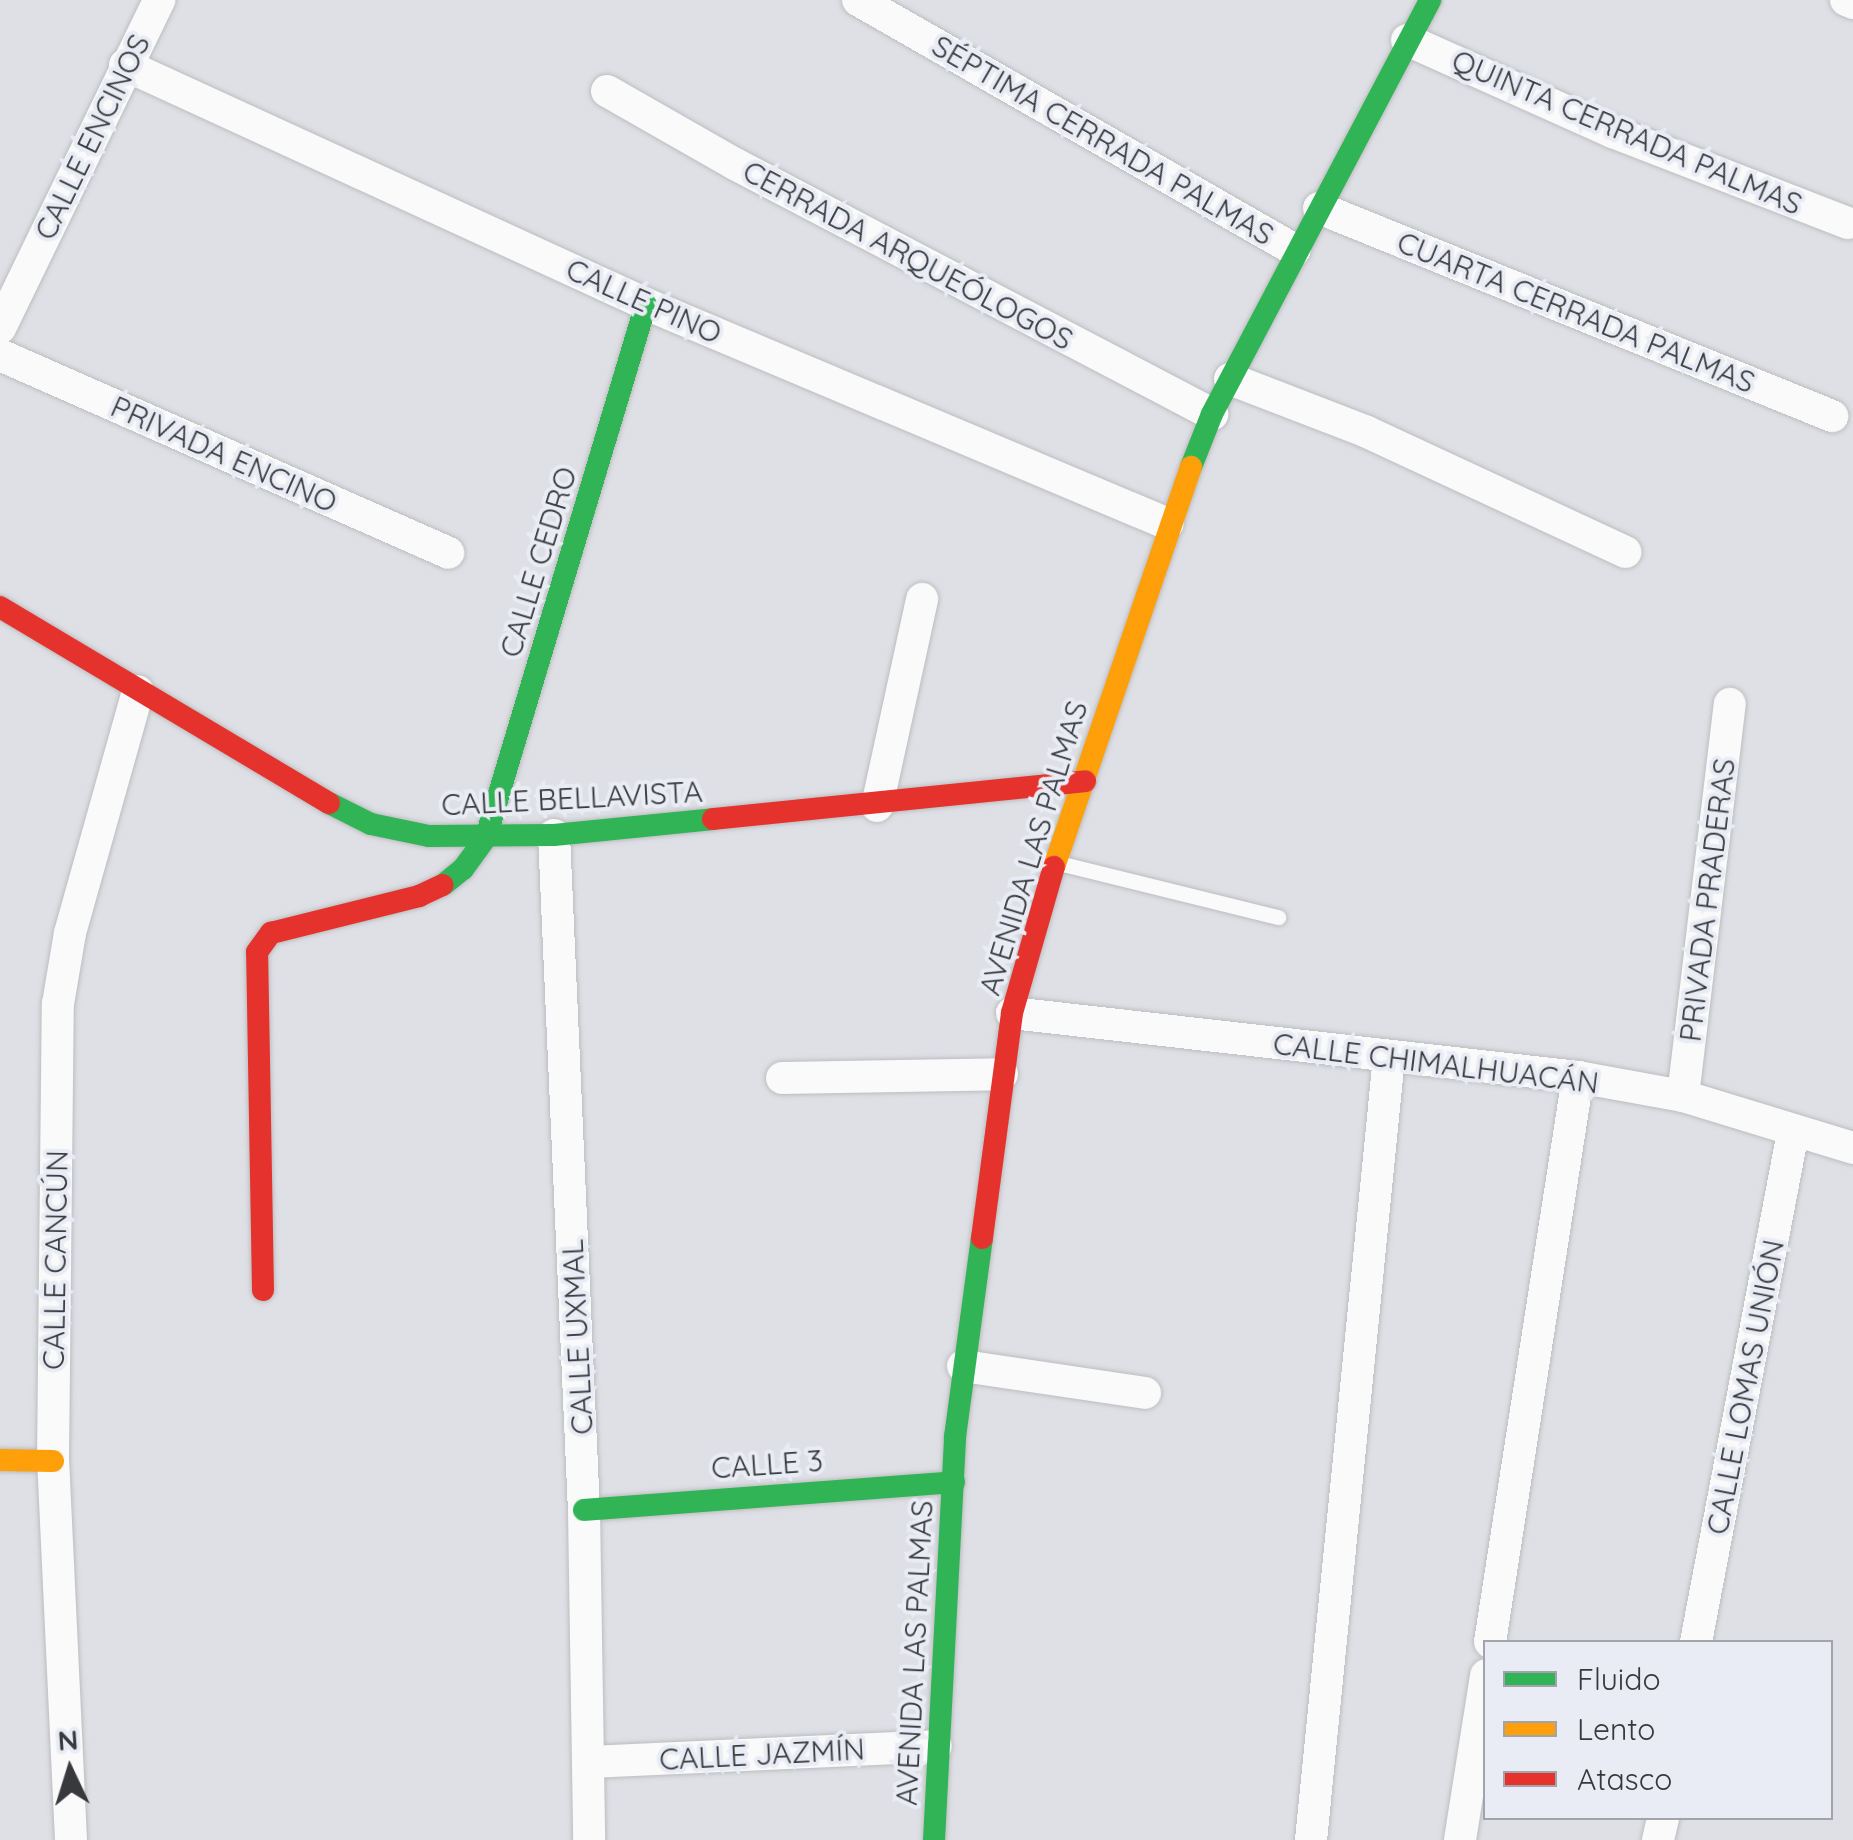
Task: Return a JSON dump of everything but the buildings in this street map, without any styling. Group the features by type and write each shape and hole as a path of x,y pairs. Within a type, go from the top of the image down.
{"street":[{"name":"CALLE ENCINOS","path":"1,332 159,0"},
{"name":"SÉPTIMA CERRADA PALMAS","path":"858,0 1295,250"},
{"name":"AVENIDA LAS PALMAS","path":"934,1840 936,1746 963,1366 1012,1013 1055,862 1168,524 1212,414 1430,0"},
{"path":"1846,0 1853,4"},
{"name":"QUINTA CERRADA PALMAS","path":"1407,40 1613,132 1848,223"},
{"name":"CALLE PINO","path":"125,65 646,304 1168,524"},
{"name":"CERRADA ARQUEÓLOGOS","path":"607,91 735,164 1212,414"},
{"name":"CUARTA CERRADA PALMAS","path":"1319,208 1832,416"},
{"name":"CALLE CEDRO","path":"486,837 646,304"},
{"name":"PRIVADA ENCINO","path":"1,332 448,553"},
{"path":"1230,379 1368,432 1626,552"},
{"path":"877,806 922,599"},
{"name":"CALLE BELLAVISTA","path":"0,607 314,796 371,824 429,836 554,835 877,806 1085,781"},
{"name":"CALLE CANCÚN","path":"72,1840 53,1461 58,1004 70,934 138,691"},
{"name":"PRIVADA PRADERAS","path":"1683,1096 1730,704"},
{"name":"CALLE UXMAL","path":"554,835 584,1510 589,1840"},
{"path":"264,1290 255,966 262,940 270,933 418,896 442,885 463,869 486,837"},
{"name":"CALLE CHIMALHUACÁN","path":"1012,1013 1578,1077 1683,1096 1853,1148"},
{"path":"1312,1840 1389,1057"},
{"path":"782,1078 1002,1074"},
{"path":"1490,1640 1578,1077"},
{"name":"CALLE LOMAS UNIÓN","path":"1696,1640 1793,1132"},
{"path":"963,1366 1145,1392"},
{"path":"0,1460 53,1461"},
{"name":"CALLE 3","path":"584,1510 954,1482"},
{"path":"1460,1840 1483,1693"},
{"name":"CALLE JAZMÍN","path":"588,1762 936,1746"}],"lane":[{"path":"1055,862 1278,917"}],"traffic: fast":[{"path":"1191,467 1212,414 1430,0"},
{"path":"443,885 463,869 486,837 646,304"},
{"path":"329,803 371,824 429,836 554,835 713,819"},
{"path":"934,1840 955,1437 982,1238"},
{"path":"584,1510 954,1482"}],"traffic: slow":[{"path":"1054,867 1191,467"},
{"path":"0,1460 53,1461"}],"traffic: jam":[{"path":"0,607 329,803"},
{"path":"713,819 1085,781"},
{"path":"982,1238 1012,1013 1054,867"},
{"path":"263,1290 257,952 271,933 419,896 443,885"}]}
